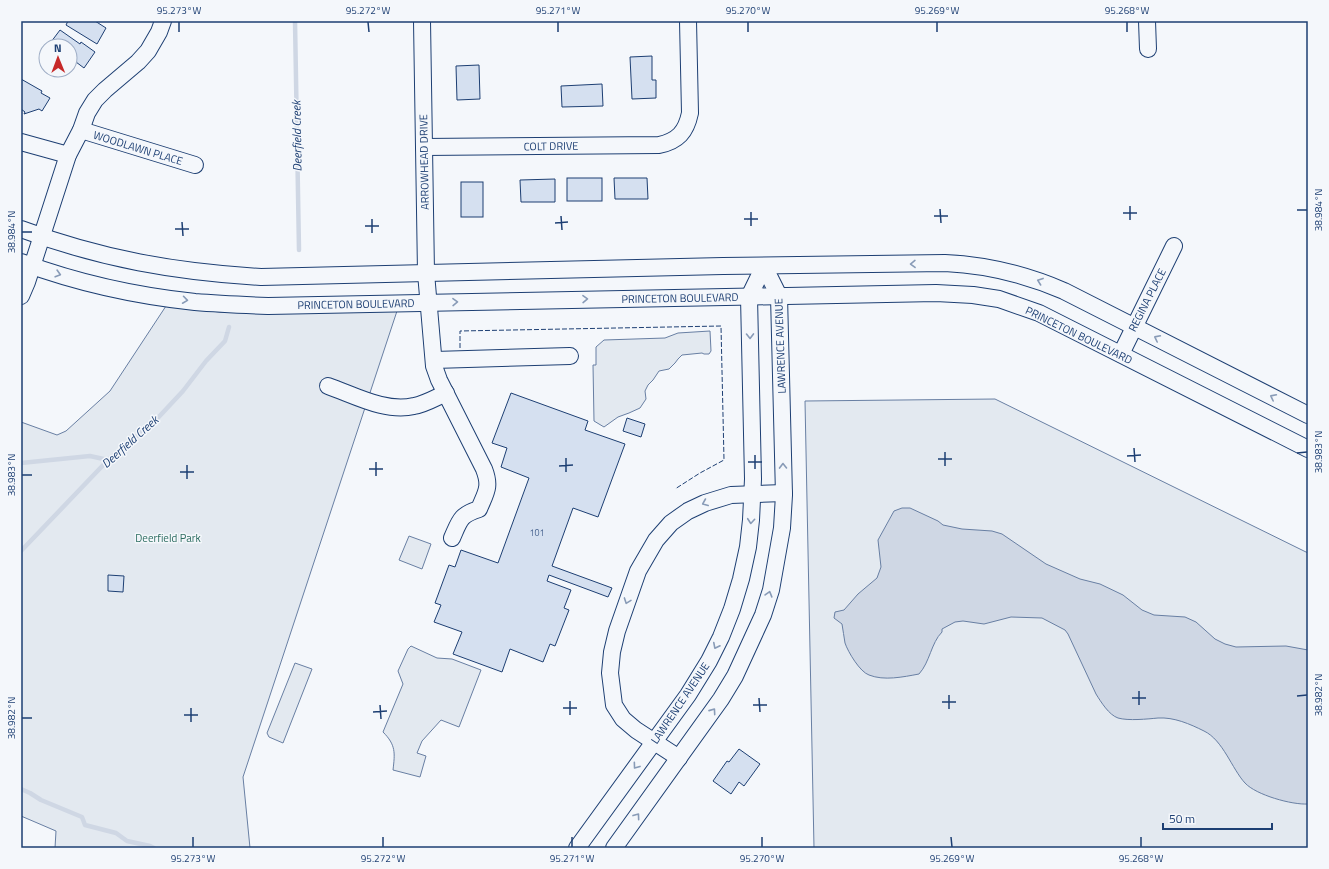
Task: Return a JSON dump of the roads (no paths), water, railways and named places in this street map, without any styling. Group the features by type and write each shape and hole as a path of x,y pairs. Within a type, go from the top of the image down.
{"street":[{"path":"21,296 27,264 42,237 68,155 81,130 87,113 95,100 138,62 148,51 159,32 163,21"},
{"name":"ARROWHEAD DRIVE","path":"422,21 426,273 434,366 439,380 484,468 488,482 487,490 479,509 468,512 460,519 452,538"},
{"name":"COLT DRIVE","path":"424,147 659,145 668,143 676,138 688,124 690,113 688,21"},
{"path":"1147,21 1148,49"},
{"name":"WOODLAWN PLACE","path":"81,130 195,165"},
{"path":"21,142 68,155"},
{"path":"21,229 66,245 149,265 218,274 261,277 764,266 945,263 970,264 1021,274 1044,282 1308,414"},
{"name":"REGINA PLACE","path":"1120,354 1174,246"},
{"name":"PRINCETON BOULEVARD","path":"27,264 78,279 124,290 196,302 268,306 936,292 973,295 999,300 1039,313 1120,354 1306,443"},
{"name":"LAWRENCE AVENUE","path":"614,848 721,699 735,676 763,615 771,590 782,528 784,493 779,296 764,266"},
{"name":"LAWRENCE AVENUE","path":"577,848 688,695 721,637 732,609 741,579 748,546 751,520 752,494 749,296 764,266"},
{"path":"434,360 570,356"},
{"path":"328,386 382,406 400,408 414,406 446,393"},
{"path":"679,758 636,730 623,719 614,705 610,673 612,652 617,631 638,571 656,540 671,523 688,511 705,503 731,495 784,493"}],"waterway":[{"name":"Deerfield Creek","path":"295,21 299,250"},
{"name":"Deerfield Creek","path":"21,551 108,460 155,421 183,391 206,361 225,341 229,327"},
{"path":"21,463 90,456 108,460"},
{"name":"Deerfield Creek","path":"21,789 41,800 82,817 85,825 116,833 127,841 154,848"}],"park label":[{"name":"Deerfield Park","path":"168,538"}]}
